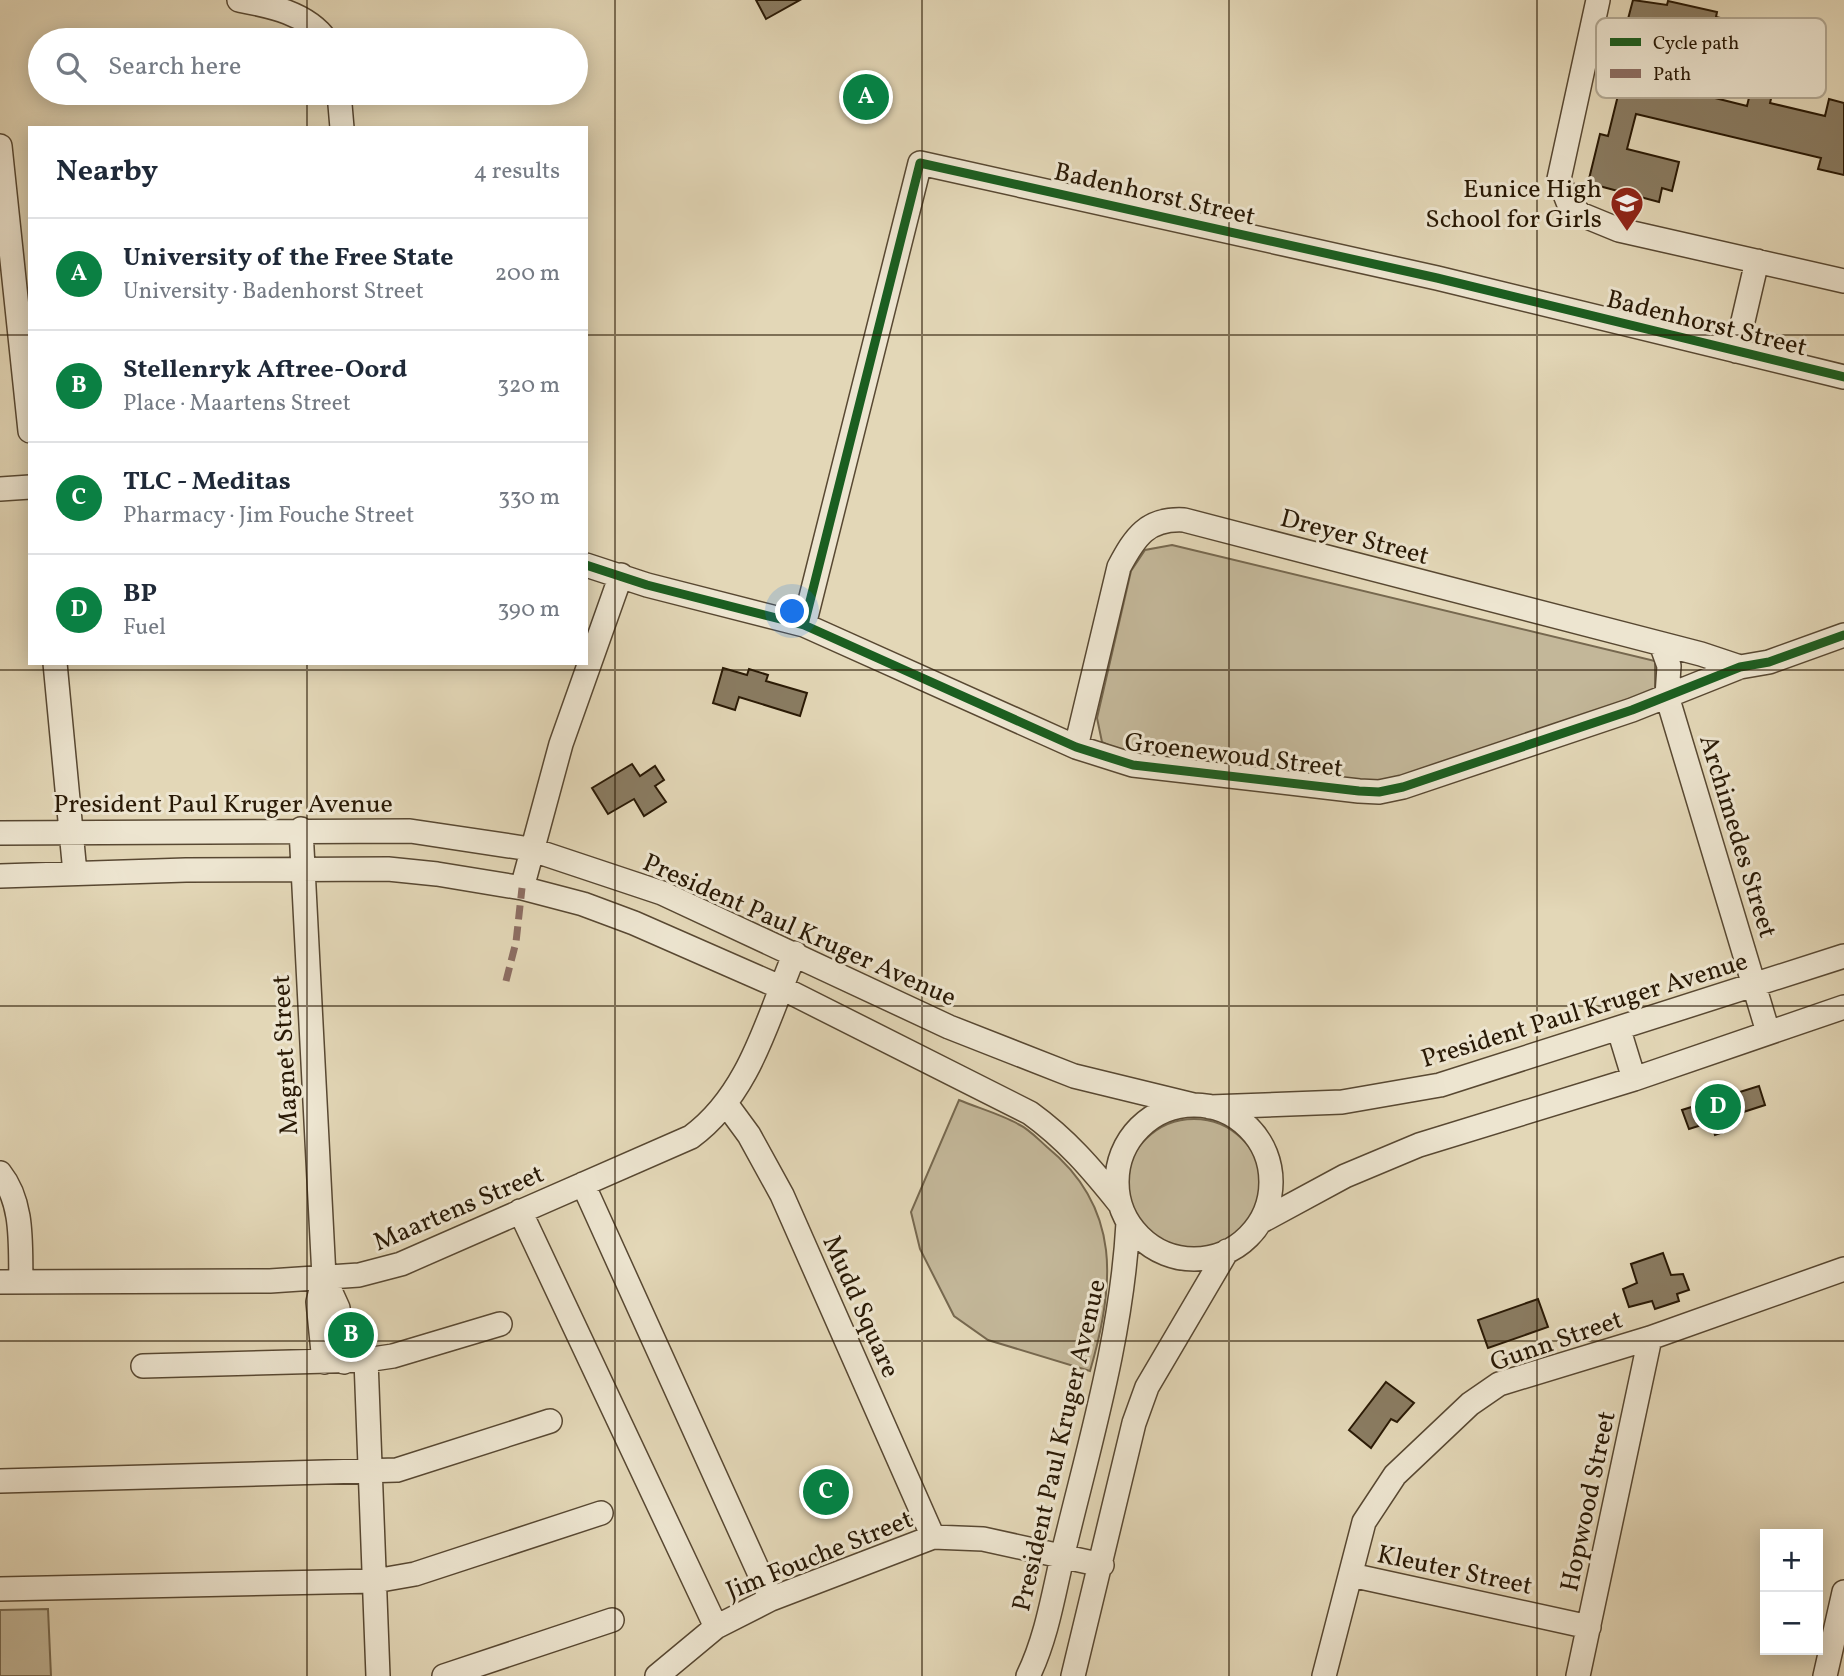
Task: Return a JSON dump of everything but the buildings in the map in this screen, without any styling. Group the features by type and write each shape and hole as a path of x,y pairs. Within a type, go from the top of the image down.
{"street":[{"path":"239,0 301,18 316,28"},
{"path":"1598,0 1559,179 1568,202 1580,214 1619,230 1844,281"},
{"path":"340,105 342,126"},
{"path":"0,146 28,412"},
{"name":"Badenhorst Street","path":"804,625 920,163 1437,278 1844,377"},
{"path":"1736,351 1757,261"},
{"path":"0,489 28,487"},
{"name":"Dreyer Street","path":"1087,751 1086,713 1119,567 1132,544 1148,527 1166,519 1197,524 1661,644 1740,667"},
{"name":"Groenewoud Street","path":"588,566 648,585 804,625 1087,751 1133,765 1379,792 1403,787 1667,696 1694,683 1740,667 1769,662 1844,635"},
{"path":"522,888 530,849 541,821 566,731 621,575"},
{"name":"Archimedes Street","path":"1661,644 1669,666 1667,696 1768,1032"},
{"path":"55,665 75,873"},
{"name":"President Paul Kruger Avenue","path":"0,833 72,830 410,831 530,849 662,893 949,1027 1074,1076 1202,1106 1342,1102 1440,1085 1844,956"},
{"name":"Magnet Street","path":"301,830 324,1278 318,1302 345,1361 369,1472 378,1676"},
{"path":"0,876 303,868 437,874 522,888 583,904 634,923 780,987 1030,1113 1059,1134 1085,1159 1145,1242 1167,1254 1192,1259 1217,1256 1240,1244 1260,1222 1345,1176 1419,1146 1634,1079 1844,1007"},
{"name":"Maartens Street","path":"0,1173 10,1185 19,1217 10,1282 270,1281 359,1275 401,1265 691,1137 727,1105 738,1087 795,953"},
{"path":"1619,1030 1634,1079"},
{"name":"Mudd Square","path":"727,1105 749,1135 782,1195 933,1537"},
{"path":"1124,1213 1116,1175 1124,1147 1141,1125 1166,1110 1202,1106 1233,1115 1252,1131 1265,1152 1271,1175 1269,1199 1260,1222"},
{"path":"583,1184 771,1599"},
{"path":"520,1211 716,1627"},
{"name":"President Paul Kruger Avenue","path":"1028,1676 1044,1632 1096,1425 1119,1319 1124,1213"},
{"path":"1073,1676 1102,1565 1122,1467 1147,1387 1227,1251"},
{"name":"Gunn Street","path":"1324,1676 1364,1522 1395,1475 1470,1404 1499,1384 1650,1338 1844,1269"},
{"path":"143,1366 345,1361 393,1356 499,1324"},
{"name":"Hopwood Street","path":"1578,1676 1650,1338"},
{"path":"0,1481 397,1470 550,1421"},
{"path":"0,1589 375,1581 415,1574 601,1513"},
{"name":"Jim Fouche Street","path":"657,1676 716,1627 771,1599 933,1537 983,1539 1102,1565"},
{"name":"Kleuter Street","path":"1351,1575 1589,1627"},
{"path":"1825,1676 1844,1592"},
{"path":"444,1676 612,1620"}],"shaded area":[{"path":"1172,545 1655,661 1655,695 1373,787 1128,755 1102,742 1097,718 1131,571 1145,550"},
{"path":"959,1100 1004,1117 1026,1129 1071,1171 1089,1196 1100,1222 1106,1250 1107,1279 1104,1309 1090,1371 988,1340 954,1316 920,1249 911,1212"},
{"path":"1194,1119 1220,1124 1242,1139 1257,1161 1262,1187 1257,1213 1242,1235 1220,1250 1194,1255 1168,1250 1146,1235 1131,1213 1126,1187 1131,1161 1146,1139 1168,1124"},
{"path":"48,1609 51,1676 0,1676 0,1610"}],"marked path":[{"path":"506,981 516,942 522,888"}],"cycle path":[{"path":"804,625 920,163 1437,278 1844,377"},
{"path":"588,566 647,585 804,625 1076,747 1133,765 1359,791 1379,792 1403,787 1632,710 1740,667 1769,662 1844,635"}],"place":[{"name":"University of the Free State","path":"866,97"},
{"name":"Eunice High School for Girls","path":"1627,233"},
{"name":"BP","path":"1718,1107"},
{"name":"Stellenryk Aftree-Oord","path":"351,1335"},
{"name":"TLC - Meditas","path":"826,1492"}]}
